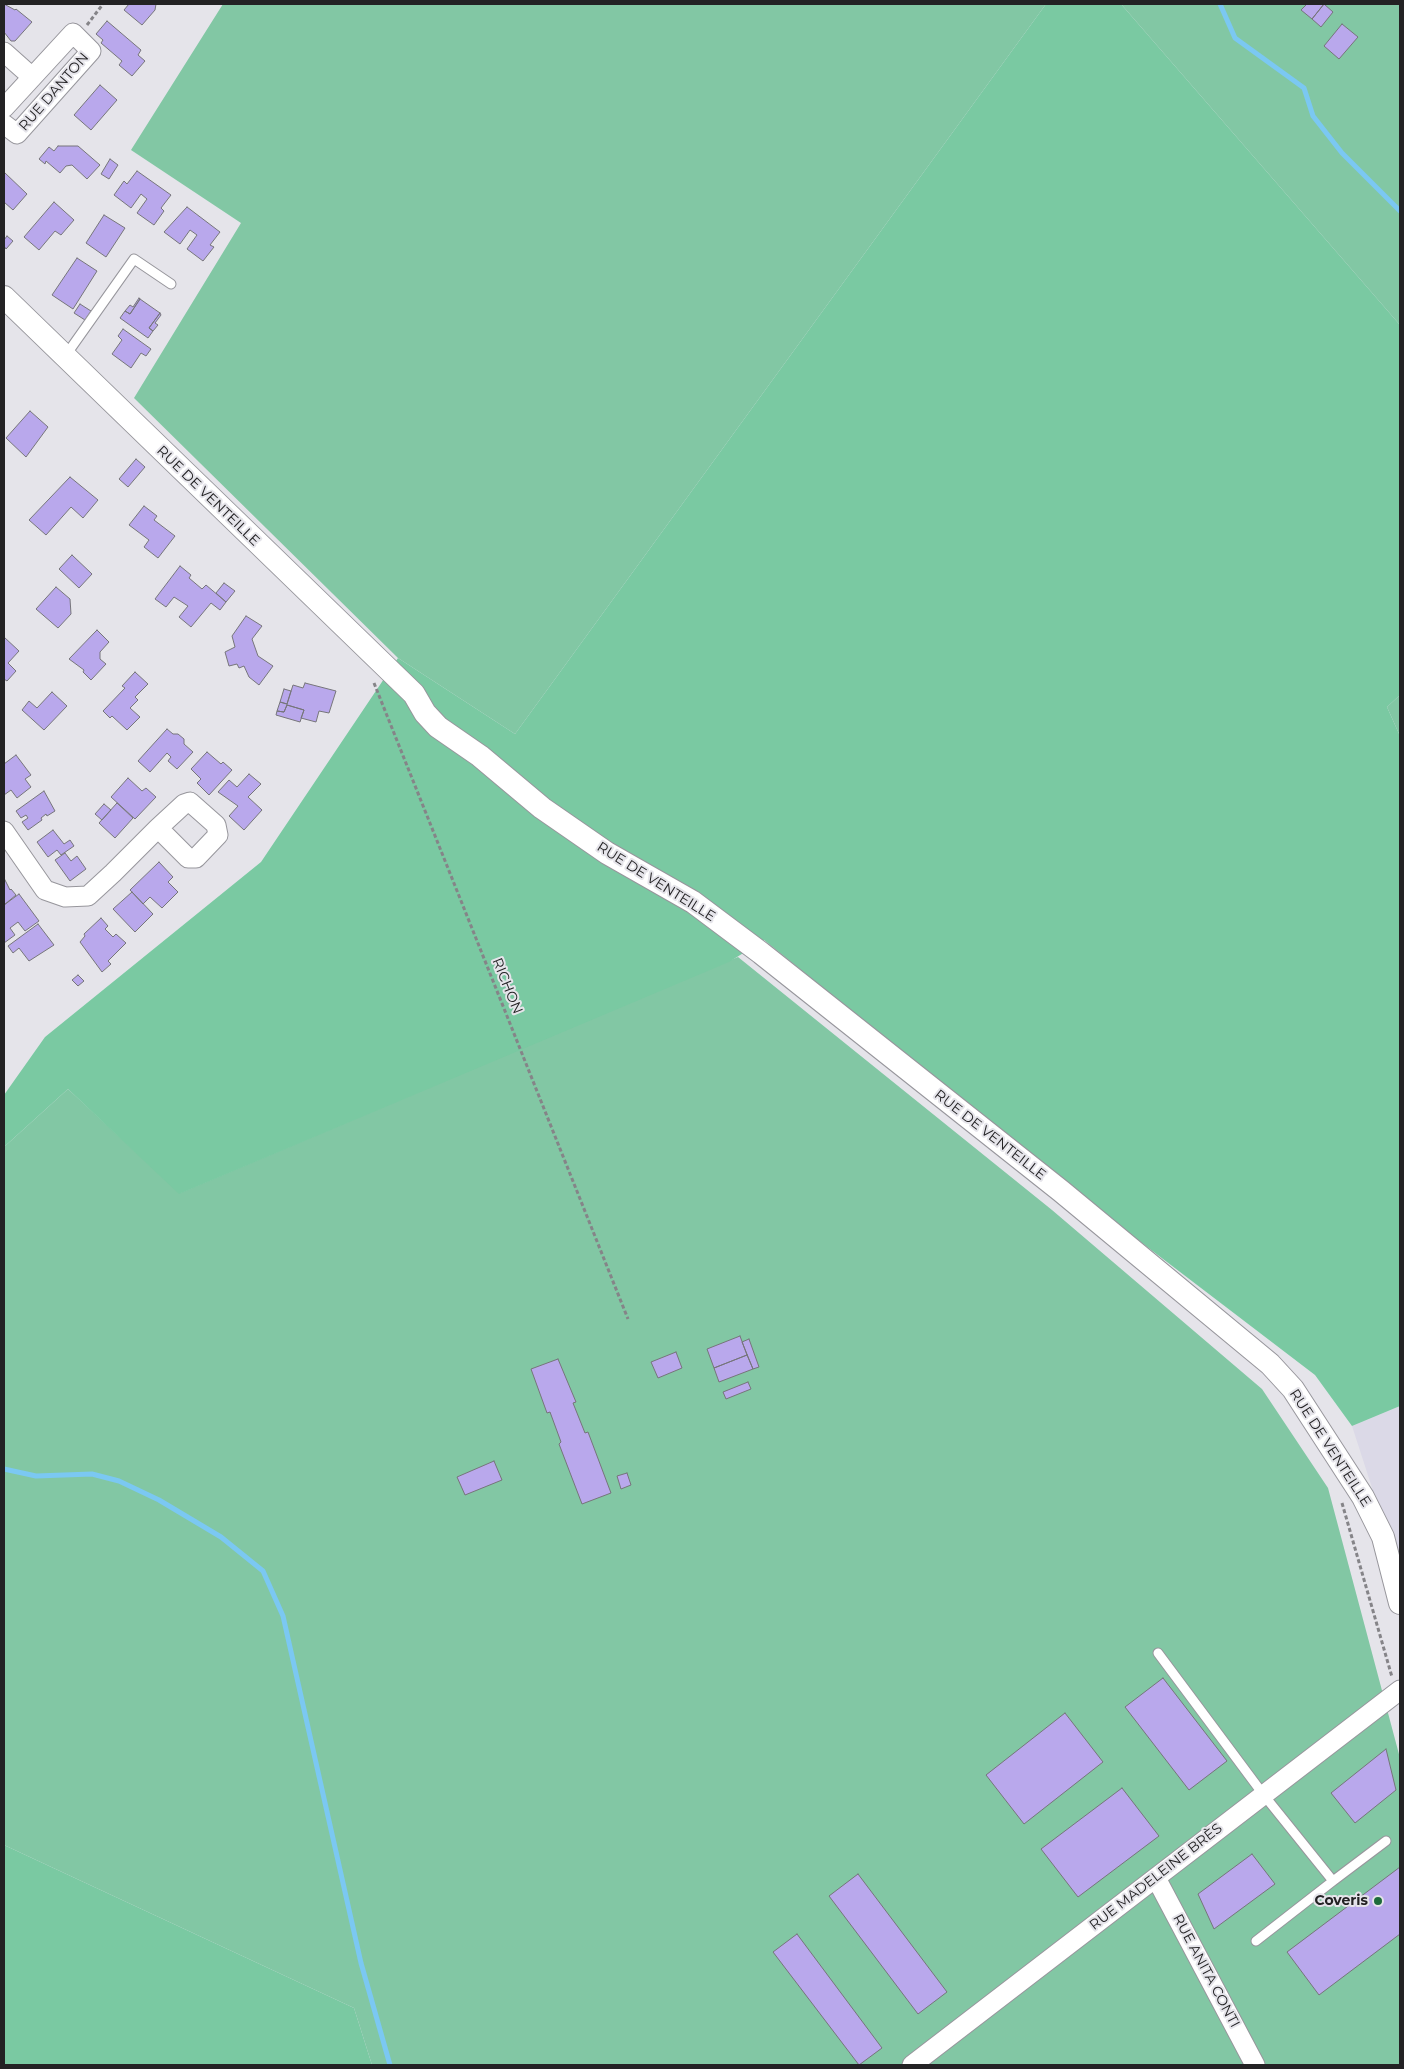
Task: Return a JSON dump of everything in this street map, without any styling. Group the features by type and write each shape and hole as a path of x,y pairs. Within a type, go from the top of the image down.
{"street":[{"name":"RUE DANTON","path":"4,108 73,33 76,39 91,51 17,134 4,124"},
{"name":"RUE DANTON","path":"4,52 32,77"},
{"name":"RUE DE VENTEILLE","path":"4,297 414,694 434,704 448,716 462,730 480,756 542,808 607,853 693,902 761,953 1061,1191 1270,1364 1293,1389 1363,1496 1383,1538 1400,1602"},
{"path":"4,831 45,890 65,897 88,896 158,828"},
{"name":"RUE MADELEINE BRÈS","path":"912,2065 1398,1692"},
{"name":"RUE ANITA CONTI","path":"1156,1878 1256,2065"}],"lane":[{"path":"64,357 134,259 171,284"},
{"path":"1158,1653 1263,1794 1333,1880"},
{"path":"1256,1942 1333,1880 1386,1842"}],"path":[{"name":"RUE DANTON","path":"76,39 103,4"},
{"name":"RICHON","path":"382,663 374,682 628,1319"},
{"path":"1338,1496 1398,1692"}],"shaded area":[{"path":"1400,1406 1400,1574 1352,1426"}],"green space":[{"path":"223,4 1046,4 515,734 398,658 134,398 241,223 131,150"},
{"path":"1046,4 1121,4 1400,325 1400,695 1387,707 1400,736 1400,1406 1352,1426 1315,1375 1070,1188 764,940 729,962 179,1194 68,1089 4,1147 4,1095 45,1037 261,862 398,658 515,734"},
{"path":"1121,4 1400,4 1400,325"},
{"path":"1400,695 1400,736 1387,707"},
{"path":"738,957 1052,1210 1262,1389 1328,1488 1400,1758 1400,2065 372,2065 354,2008 4,1845 4,1147 68,1089 180,1193"},
{"path":"4,1845 354,2008 372,2065 4,2065"}],"building":[{"path":"4,4 16,9 32,22 15,41 11,41 4,32"},
{"path":"129,4 156,4 155,10 142,25 124,10"},
{"path":"1307,4 1324,4 1312,19 1301,10"},
{"path":"1324,4 1333,12 1321,27 1312,19"},
{"path":"107,21 141,50 138,55 145,61 132,76 119,65 122,61 101,43 103,40 96,34"},
{"path":"1342,24 1358,37 1339,59 1324,46"},
{"path":"100,85 117,100 91,130 74,115"},
{"path":"58,146 78,146 100,165 87,179 72,165 66,166 60,173 46,161 45,164 39,159 49,147 54,151"},
{"path":"110,159 118,165 109,179 101,174"},
{"path":"137,171 171,195 161,208 164,211 154,225 137,213 147,199 141,194 131,208 114,195 124,181 127,184"},
{"path":"4,172 27,194 13,210 4,202"},
{"path":"54,202 74,220 61,235 55,231 39,250 24,237"},
{"path":"187,207 220,232 210,245 214,247 203,261 187,249 197,235 190,230 180,244 164,232"},
{"path":"104,215 125,228 106,257 86,243"},
{"path":"7,236 13,241 6,249 4,240"},
{"path":"77,258 97,271 73,309 52,295"},
{"path":"139,298 130,314 125,311 130,305 133,307"},
{"path":"140,299 160,313 149,328 153,331 148,338 120,318 125,311 130,314"},
{"path":"80,304 91,311 85,320 74,313"},
{"path":"160,313 161,315 155,323 158,325 153,331 149,328"},
{"path":"123,329 151,349 146,356 141,353 131,368 112,354 122,340 118,336"},
{"path":"30,411 48,427 26,457 6,438"},
{"path":"136,459 145,467 128,487 119,479"},
{"path":"70,477 98,500 83,518 71,507 46,535 29,520"},
{"path":"144,506 157,516 154,520 175,536 158,558 144,547 149,540 129,525"},
{"path":"72,555 92,574 79,588 59,569"},
{"path":"180,566 191,575 189,578 202,589 206,585 226,602 220,610 211,603 191,627 179,617 188,606 174,597 166,607 155,599"},
{"path":"224,583 235,591 226,602 216,593"},
{"path":"56,587 70,599 71,614 58,628 36,609"},
{"path":"246,616 262,626 252,639 258,656 273,666 259,685 249,677 244,666 239,668 237,664 229,666 225,652 235,647 232,636"},
{"path":"97,630 109,642 100,652 100,659 106,664 91,680 83,672 84,670 69,659"},
{"path":"4,637 19,651 8,663 16,671 7,681 4,679"},
{"path":"135,672 148,684 135,697 138,700 130,708 140,717 127,730 112,716 110,718 103,711 125,688 122,686"},
{"path":"305,683 336,691 329,713 319,711 316,722 301,718 304,710 287,705 284,712 277,711 280,702 287,704 293,685 303,688"},
{"path":"284,689 291,691 287,704 280,702"},
{"path":"52,692 67,706 44,730 22,710 29,701 37,708"},
{"path":"287,705 304,710 300,722 276,715 277,711 284,712"},
{"path":"167,729 184,739 184,744 193,752 177,769 168,761 171,757 167,753 150,772 138,761"},
{"path":"207,752 221,764 223,762 232,770 209,795 197,783 201,779 191,769"},
{"path":"16,755 31,775 25,779 31,787 17,798 11,790 4,795 4,764"},
{"path":"249,774 261,784 248,797 262,810 244,830 229,816 238,806 218,792 229,780 237,787"},
{"path":"128,778 142,791 146,788 156,797 135,819 111,797"},
{"path":"44,791 55,811 47,816 46,814 41,818 42,820 28,830 22,822 28,818 26,815 21,818 16,811"},
{"path":"117,803 133,818 115,838 99,823"},
{"path":"104,804 111,810 102,820 95,814"},
{"path":"53,830 64,844 70,840 74,846 61,855 57,850 48,857 37,842"},
{"path":"65,853 71,861 77,856 86,869 70,881 55,860"},
{"path":"159,862 173,877 168,882 178,892 162,908 150,897 143,904 130,890"},
{"path":"4,878 10,890 16,895 4,905"},
{"path":"132,892 153,914 135,932 113,909"},
{"path":"19,894 39,921 25,931 18,922 10,928 15,935 4,943 4,905"},
{"path":"101,918 108,926 105,929 113,937 116,934 126,943 108,961 111,964 102,972 80,942 85,936 84,934"},
{"path":"38,924 54,945 29,961 19,948 13,953 8,946"},
{"path":"78,975 84,981 78,986 72,980"},
{"path":"740,1336 747,1355 714,1368 707,1349"},
{"path":"749,1339 759,1367 753,1369 742,1342"},
{"path":"676,1352 682,1368 658,1378 651,1362"},
{"path":"747,1355 753,1369 719,1382 714,1368"},
{"path":"558,1359 576,1402 573,1403 585,1433 588,1432 611,1493 582,1504 559,1444 561,1442 550,1412 547,1413 531,1369"},
{"path":"748,1382 751,1389 726,1399 723,1392"},
{"path":"494,1461 502,1480 465,1495 457,1477"},
{"path":"627,1473 631,1485 621,1489 617,1476"},
{"path":"1163,1678 1227,1761 1189,1790 1125,1707"},
{"path":"1065,1713 1103,1762 1024,1824 986,1775"},
{"path":"1386,1749 1396,1790 1355,1823 1331,1793"},
{"path":"1122,1788 1159,1836 1078,1897 1041,1849"},
{"name":"Coveris","path":"1252,1854 1275,1884 1214,1929 1198,1894"},
{"name":"Coveris","path":"1400,1867 1400,1934 1319,1995 1287,1952"},
{"path":"858,1874 947,1992 918,2014 829,1896"},
{"path":"797,1934 882,2048 859,2065 773,1952"}],"waterway":[{"path":"1220,4 1235,38 1304,88 1313,116 1342,153 1400,211"},
{"path":"4,1469 36,1476 92,1474 119,1481 159,1500 221,1537 263,1571 283,1616 361,1963 390,2065"}],"place":[{"name":"Coveris","path":"1378,1901"}]}
